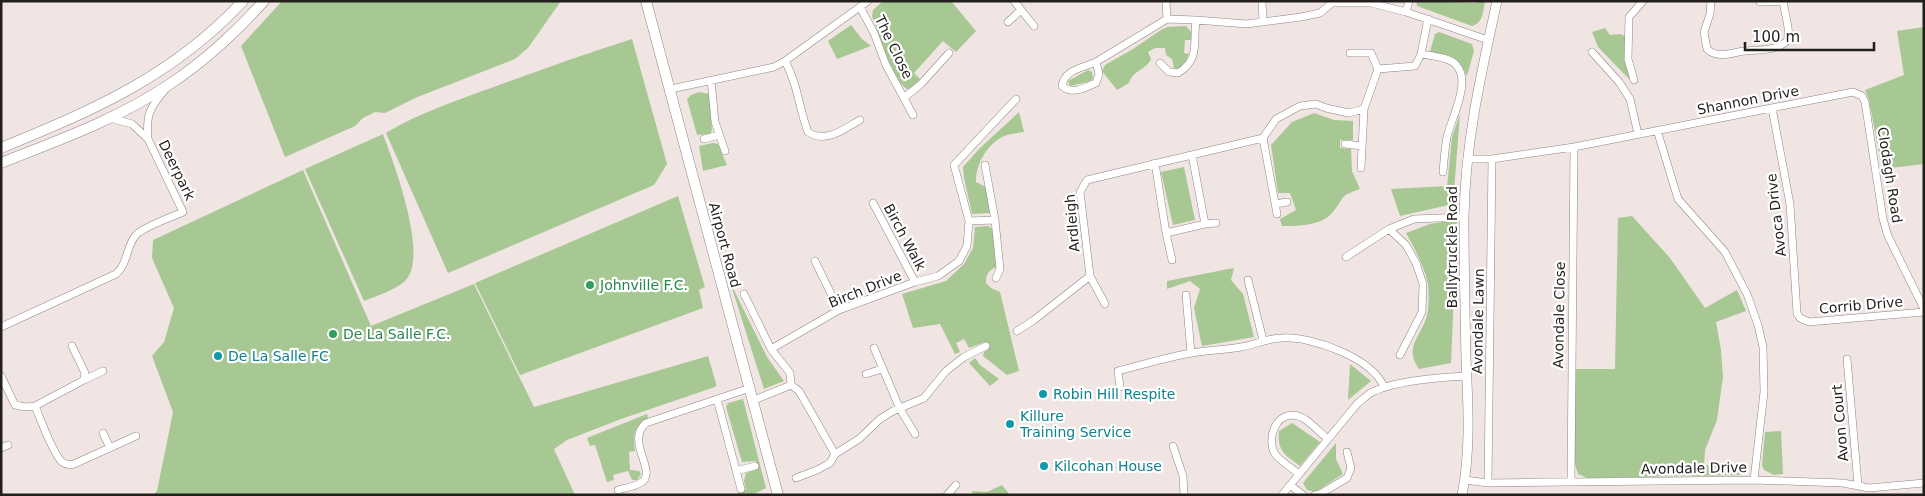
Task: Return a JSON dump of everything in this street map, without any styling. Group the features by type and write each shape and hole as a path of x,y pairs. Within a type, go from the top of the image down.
{"main road":[{"path":"1,148 101,105 139,85 193,48 243,1"},
{"path":"1,163 110,118 170,84 226,41 264,1"},
{"name":"Airport Road","path":"646,1 778,495"}],"street":[{"path":"671,89 774,67 786,62 868,1"},
{"path":"1014,1 1034,26"},
{"path":"1166,1 1167,19"},
{"path":"1262,1 1263,22"},
{"path":"1406,12 1409,1"},
{"name":"Ballytruckle Road","path":"1462,495 1465,480 1468,432 1464,217 1467,159 1477,92 1497,1"},
{"path":"1634,80 1628,59 1629,17 1631,12 1643,1"},
{"path":"1711,1 1710,14 1704,32 1707,48 1716,54 1726,55 1746,51 1765,51 1784,45 1789,40 1783,1 1760,2"},
{"path":"1096,62 1099,74 1096,83 1074,91 1065,89 1062,86 1066,74 1096,62 1167,19 1247,24 1285,20 1320,13 1332,3 1371,3 1406,12 1488,40"},
{"name":"The Close","path":"860,7 874,33 886,65 905,97 913,115"},
{"path":"1008,22 1021,10"},
{"path":"1378,69 1415,66 1421,54 1428,19"},
{"path":"1160,63 1169,72 1178,74 1187,68 1194,56 1196,20"},
{"path":"1350,53 1371,52 1378,69 1364,109 1361,168"},
{"path":"1592,52 1619,82 1630,98 1638,134"},
{"name":"The Close","path":"905,97 921,84 949,53"},
{"path":"1421,54 1452,62 1461,71 1462,81 1458,105 1447,136 1443,172"},
{"path":"786,62 799,94 808,132 819,137 831,136 860,120"},
{"path":"711,80 714,116 725,151"},
{"name":"Deerpark","path":"1,327 116,274 123,265 136,235 183,212 148,140 146,125 148,115 155,101 170,84"},
{"name":"Shannon Drive","path":"1467,159 1492,159 1574,147 1853,92 1862,96"},
{"name":"Clodagh Road","path":"1862,96 1865,102 1882,219 1888,236 1924,311"},
{"name":"Birch Drive","path":"771,349 838,310 915,282 938,276 959,261 967,246 969,221 954,165 1016,99"},
{"path":"1277,214 1263,138 1276,119 1300,106 1316,104 1349,113 1364,109"},
{"name":"Avoca Drive","path":"1772,108 1790,204 1798,313 1800,318"},
{"name":"Deerpark","path":"110,118 132,124 148,140"},
{"path":"1657,130 1678,199 1725,252 1747,294 1758,325 1763,347 1764,384 1754,480"},
{"path":"704,139 719,136"},
{"name":"Ardleigh","path":"1105,304 1090,276 1080,192 1082,185 1087,180 1263,138"},
{"path":"1345,144 1362,146"},
{"name":"Avondale Close","path":"1571,482 1574,147"},
{"path":"1192,155 1205,224"},
{"name":"Avondale Lawn","path":"1488,483 1492,159"},
{"path":"1155,163 1172,260"},
{"path":"985,165 995,220 1000,269 996,278"},
{"path":"1275,204 1286,202"},
{"name":"Birch Walk","path":"873,203 915,282"},
{"path":"1346,257 1389,229 1414,219 1464,217"},
{"path":"969,221 995,220"},
{"path":"1166,233 1216,223"},
{"path":"1389,229 1406,245 1416,263 1423,284 1422,312 1400,356"},
{"path":"815,261 838,310"},
{"path":"1017,331 1090,276"},
{"path":"1248,280 1263,340"},
{"path":"744,294 771,349 790,373 791,385 799,391 835,454"},
{"path":"1186,295 1191,353"},
{"name":"Corrib Drive","path":"1800,318 1809,322 1924,311"},
{"path":"1120,387 1118,371 1191,353 1246,347 1263,340 1283,338 1306,340 1331,348 1369,368 1376,374 1384,387"},
{"path":"72,346 85,373 84,380"},
{"path":"796,478 818,470 830,463 835,454 860,439 880,419 924,398 946,371 964,357 986,346"},
{"path":"874,348 900,409 915,434"},
{"name":"Avon Court","path":"1847,359 1858,485"},
{"path":"866,374 882,369"},
{"path":"2,378 15,405 25,407 35,406 103,371"},
{"path":"1282,495 1357,404 1370,394 1384,387 1436,378 1467,376"},
{"path":"754,400 791,385"},
{"path":"618,490 640,484 645,479 647,472 638,442 638,434 640,428 646,423 750,388"},
{"path":"717,399 741,489"},
{"path":"35,406 56,453 66,465 74,464 136,436"},
{"path":"1299,474 1276,455 1271,442 1274,428 1280,419 1293,415 1305,420 1328,440"},
{"path":"103,433 110,448"},
{"path":"1173,446 1183,476 1185,491"},
{"path":"1315,495 1347,478 1351,468 1348,452"},
{"path":"736,471 755,466"},
{"name":"Avondale Drive","path":"1465,480 1488,483 1754,480 1843,483 1869,488 1924,483"},
{"path":"1290,484 1303,495"},
{"path":"947,495 956,485"}],"green space":[{"path":"282,1 561,1 528,48 515,59 415,98 385,113 375,112 363,118 355,126 285,157 241,46"},
{"path":"883,1 951,1 976,31 956,52 943,41 914,73 920,79 912,88 907,89 901,84 891,66 872,16 873,10"},
{"path":"1416,1 1474,3 1485,1 1480,20 1476,25 1472,26 1417,6"},
{"path":"851,25 862,39 871,46 837,59 828,41"},
{"path":"1186,26 1191,32 1191,40 1185,40 1184,53 1189,54 1181,69 1174,68 1172,59 1166,55 1165,48 1155,48 1148,52 1151,59 1149,63 1133,75 1129,83 1117,90 1102,71 1105,65 1161,30 1167,27"},
{"path":"1924,27 1924,164 1882,169 1869,100 1865,90 1904,75 1897,31"},
{"path":"1605,28 1610,35 1620,34 1625,36 1624,59 1630,80 1598,47 1592,32"},
{"path":"1439,32 1472,44 1474,51 1467,76 1457,61 1430,52 1435,34"},
{"path":"632,39 667,164 654,185 448,273 386,133 424,113"},
{"path":"1088,70 1092,72 1093,79 1070,86 1068,81"},
{"path":"699,92 709,94 711,134 697,135 687,99"},
{"path":"1019,112 1024,132 1006,135 998,139 984,155 976,175 976,182 986,187 990,213 972,214 963,167 979,149"},
{"path":"1314,113 1334,120 1353,121 1353,140 1340,140 1340,148 1351,149 1352,171 1360,189 1344,196 1336,209 1321,221 1308,225 1282,226 1280,219 1296,210 1290,193 1278,193 1271,145 1292,122"},
{"path":"1460,114 1453,204 1400,216 1391,189 1447,186 1452,137"},
{"path":"383,134 401,186 412,231 414,252 412,269 405,281 386,292 364,301 305,169"},
{"path":"713,143 718,144 727,165 703,171 699,146"},
{"path":"1184,167 1195,220 1173,225 1161,172"},
{"name":"De La Salle F.C.","path":"303,170 371,326 474,284 534,407 708,356 717,387 716,385 715,387 621,419 567,440 554,449 575,495 153,495 157,491 173,412 152,356 164,342 174,308 152,258 153,240"},
{"name":"Johnville F.C.","path":"678,196 705,287 699,290 703,308 520,375 475,283"},
{"path":"1632,216 1670,258 1705,308 1737,290 1746,311 1716,322 1723,377 1717,420 1705,450 1704,465 1741,469 1740,475 1587,478 1578,474 1575,464 1575,369 1615,369 1618,218"},
{"path":"1457,220 1451,363 1419,369 1413,354 1413,347 1427,315 1428,287 1422,264 1406,233 1430,224"},
{"path":"988,226 993,229 996,267 988,273 986,283 991,288 1000,292 1019,371 1007,375 983,356 984,352 989,349 985,342 969,348 964,339 956,343 960,352 955,354 940,324 913,328 902,294 946,281 964,264 973,248 975,227"},
{"path":"1234,268 1231,280 1243,294 1254,337 1202,346 1194,308 1200,289 1190,281 1167,289 1167,281"},
{"path":"730,282 767,357 784,381 764,389"},
{"path":"975,358 980,365 999,379 990,386 969,363"},
{"path":"1350,364 1371,381 1348,400"},
{"path":"743,399 766,488 752,495 734,495 746,490 744,481 746,473 758,469 756,461 742,462 726,407 728,403"},
{"path":"647,414 648,418 639,425 635,432 635,451 629,452 630,470 639,471 641,474 637,480 632,480 628,471 613,475 614,480 607,482 595,445 590,446 587,438"},
{"path":"1292,423 1320,442 1300,466 1284,452 1279,444 1279,431"},
{"path":"1781,431 1783,474 1774,475 1764,470 1762,465 1765,432"},
{"path":"1336,443 1336,459 1343,474 1315,492 1307,490 1303,483"},
{"path":"1002,485 1010,495 973,495 972,491 987,492"}],"place":[{"name":"Johnville F.C.","path":"590,285"},
{"name":"De La Salle F.C.","path":"333,334"},
{"name":"De La Salle FC","path":"218,356"},
{"name":"Robin Hill Respite","path":"1043,394"},
{"name":"Killure Training Service","path":"1010,424"},
{"name":"Kilcohan House","path":"1044,466"}]}
